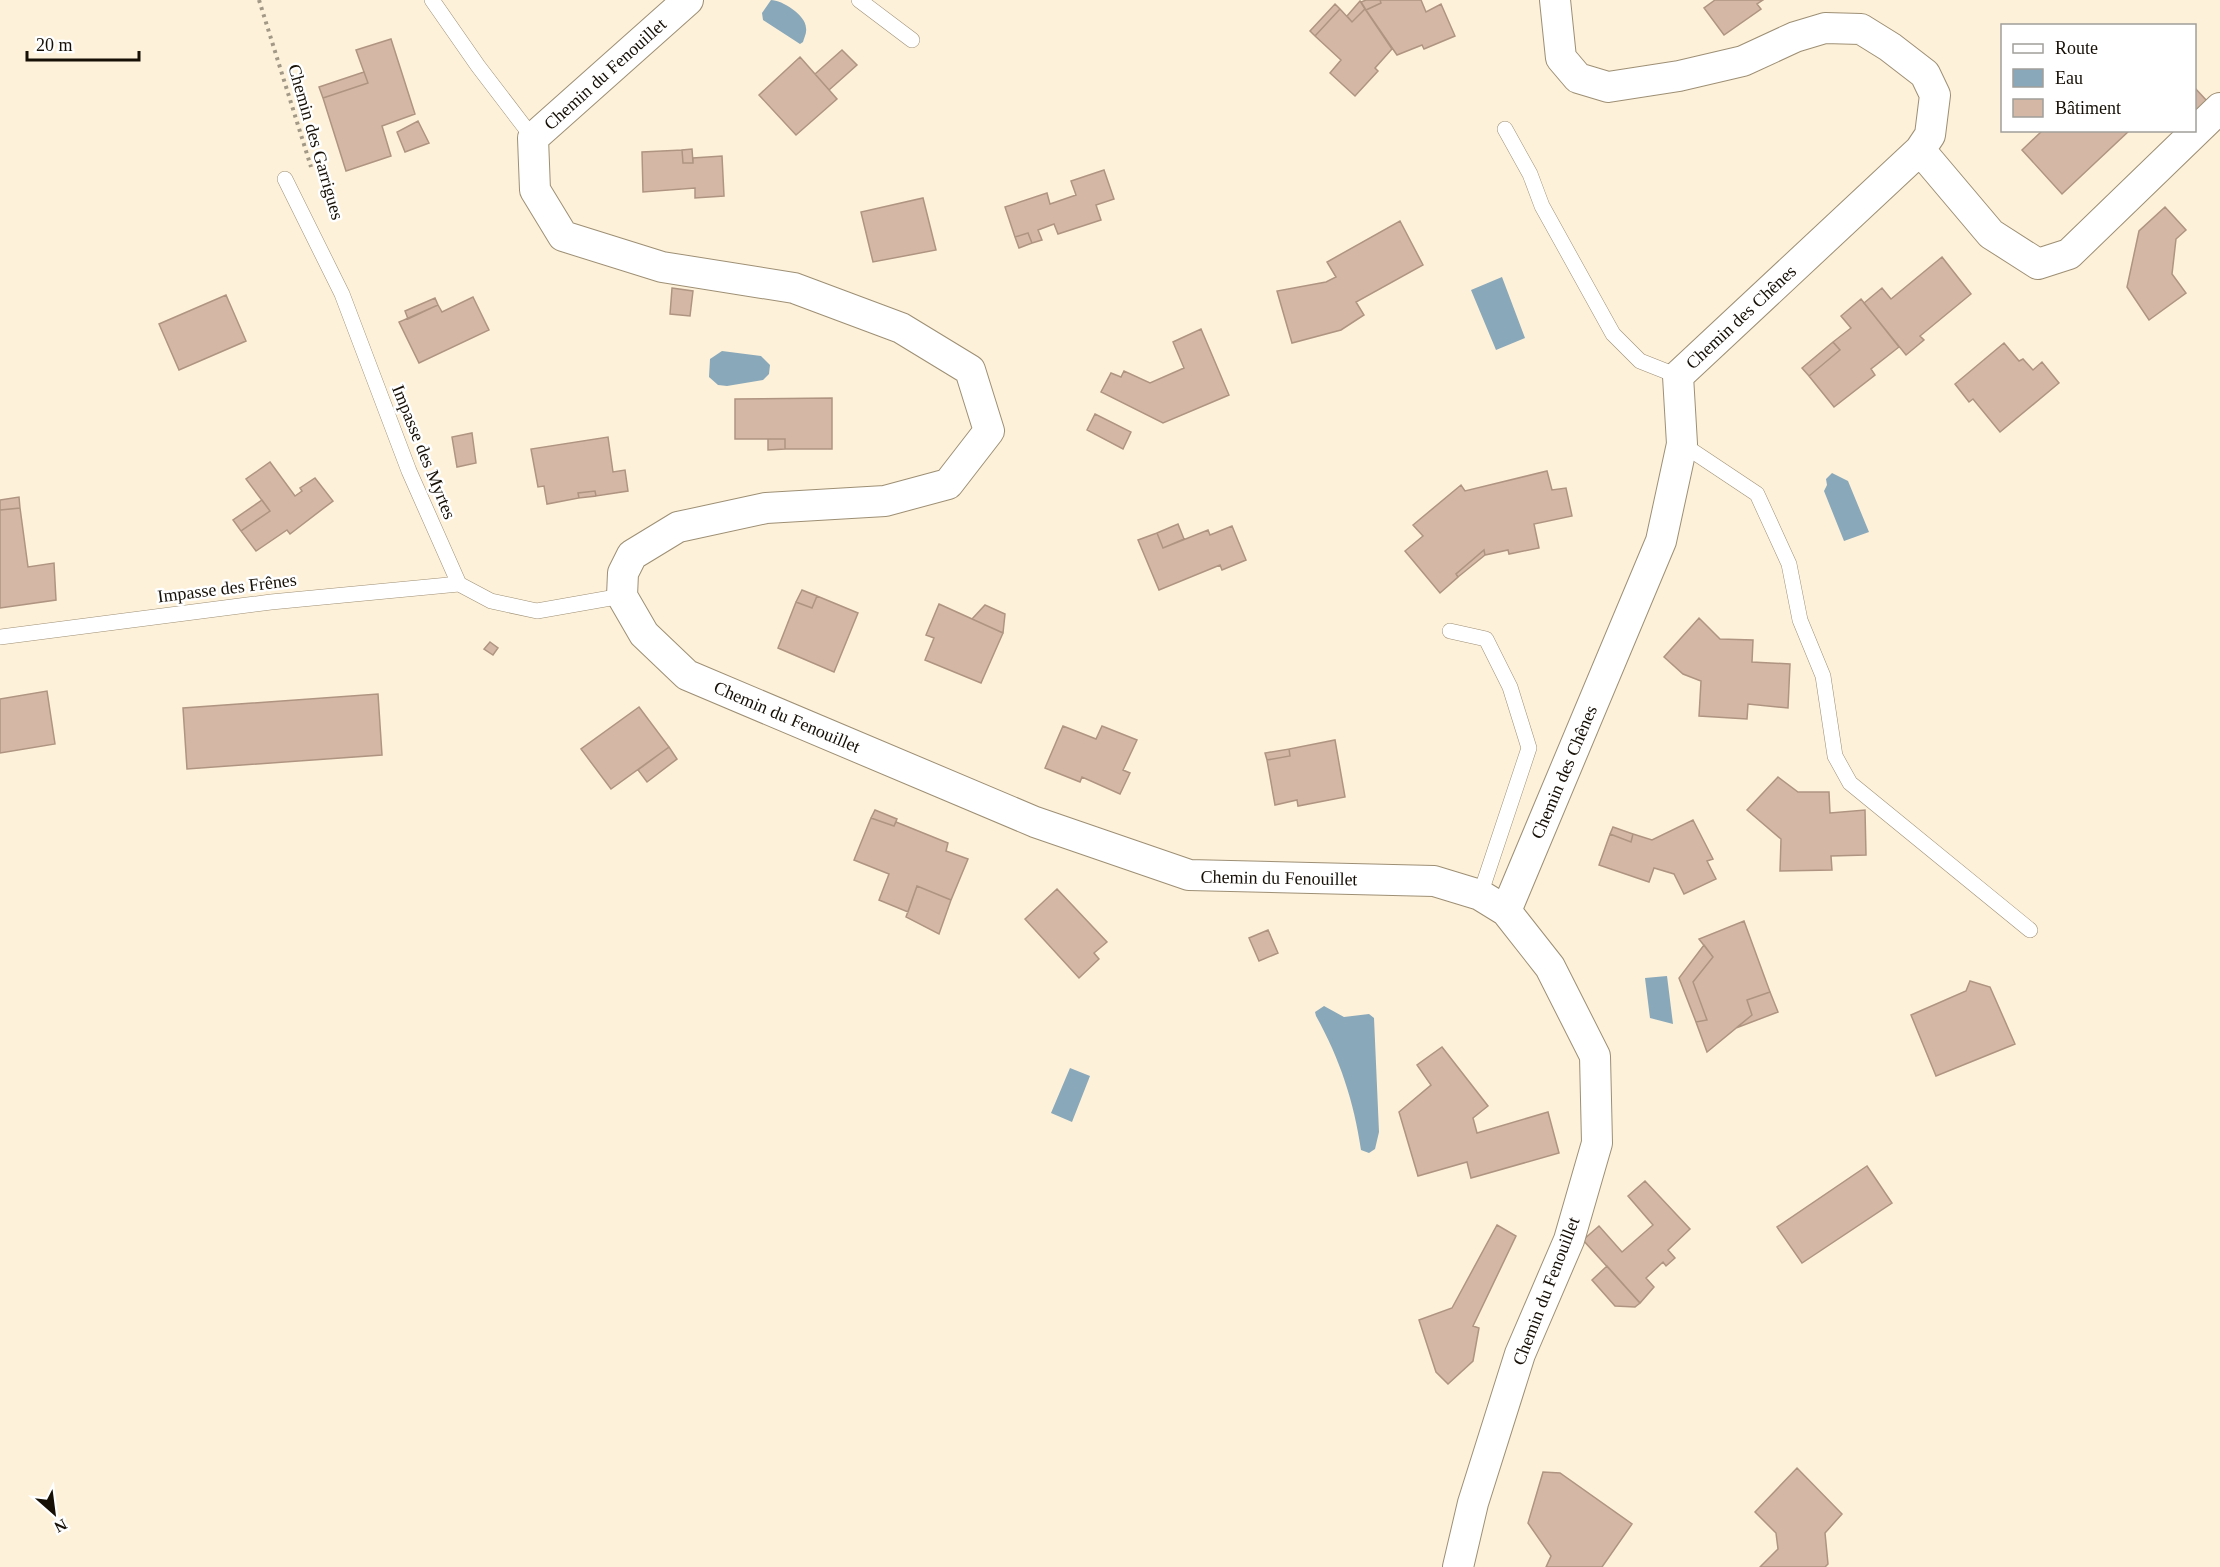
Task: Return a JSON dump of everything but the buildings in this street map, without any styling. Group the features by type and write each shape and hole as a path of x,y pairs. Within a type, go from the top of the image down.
{"street":[{"name":"Chemin du Fenouillet","path":"688,0 533,138 535,190 562,236 662,267 794,288 901,328 970,370 989,431 948,484 885,501 766,508 678,527 632,555 623,573 622,596 644,634 687,675 1035,822 1189,875 1434,881 1480,895 1506,911 1550,967 1595,1056 1597,1143 1569,1240 1520,1354 1473,1503 1458,1567"},
{"path":"1555,0 1561,58 1578,78 1608,87 1679,76 1743,61 1795,37 1825,28 1860,29 1925,74 1935,95 1930,135 1920,150 1991,234 2038,264 2069,254 2195,132"},
{"path":"2196,131 2220,108"},
{"name":"Chemin des Chênes","path":"1506,911 1661,541 1682,444 1678,376 1920,150"}],"lane":[{"path":"432,0 478,66 533,138"},
{"path":"858,0 912,40"},
{"path":"1505,129 1530,174 1542,206 1613,334 1640,361 1678,376"},
{"name":"Impasse des Myrtes","path":"285,179 342,294 409,471 459,584"},
{"path":"1682,444 1757,494 1789,564 1800,620 1823,676 1835,756 1850,783 2030,930"},
{"path":"459,584 491,601 537,611 622,596"},
{"name":"Impasse des Frênes","path":"0,637 271,602 459,584"},
{"path":"1450,631 1486,639 1510,687 1529,748 1480,895"}],"path":[{"name":"Chemin des Garrigues","path":"259,0 312,169"}],"water":[{"path":"771,0 787,5 802,18 806,30 803,42 800,44 763,20 762,13"},
{"path":"1502,277 1525,338 1496,350 1471,290"},
{"path":"722,351 761,356 770,365 769,374 763,380 727,386 718,385 709,377 710,359"},
{"path":"1832,473 1848,481 1869,532 1844,541 1824,491 1827,485 1826,479"},
{"path":"1667,976 1673,1024 1650,1018 1645,978"},
{"path":"1324,1006 1344,1017 1369,1014 1374,1018 1379,1132 1375,1149 1369,1153 1361,1150 1345,1081 1316,1016 1315,1012"},
{"path":"1070,1068 1090,1076 1072,1122 1051,1113"}]}
